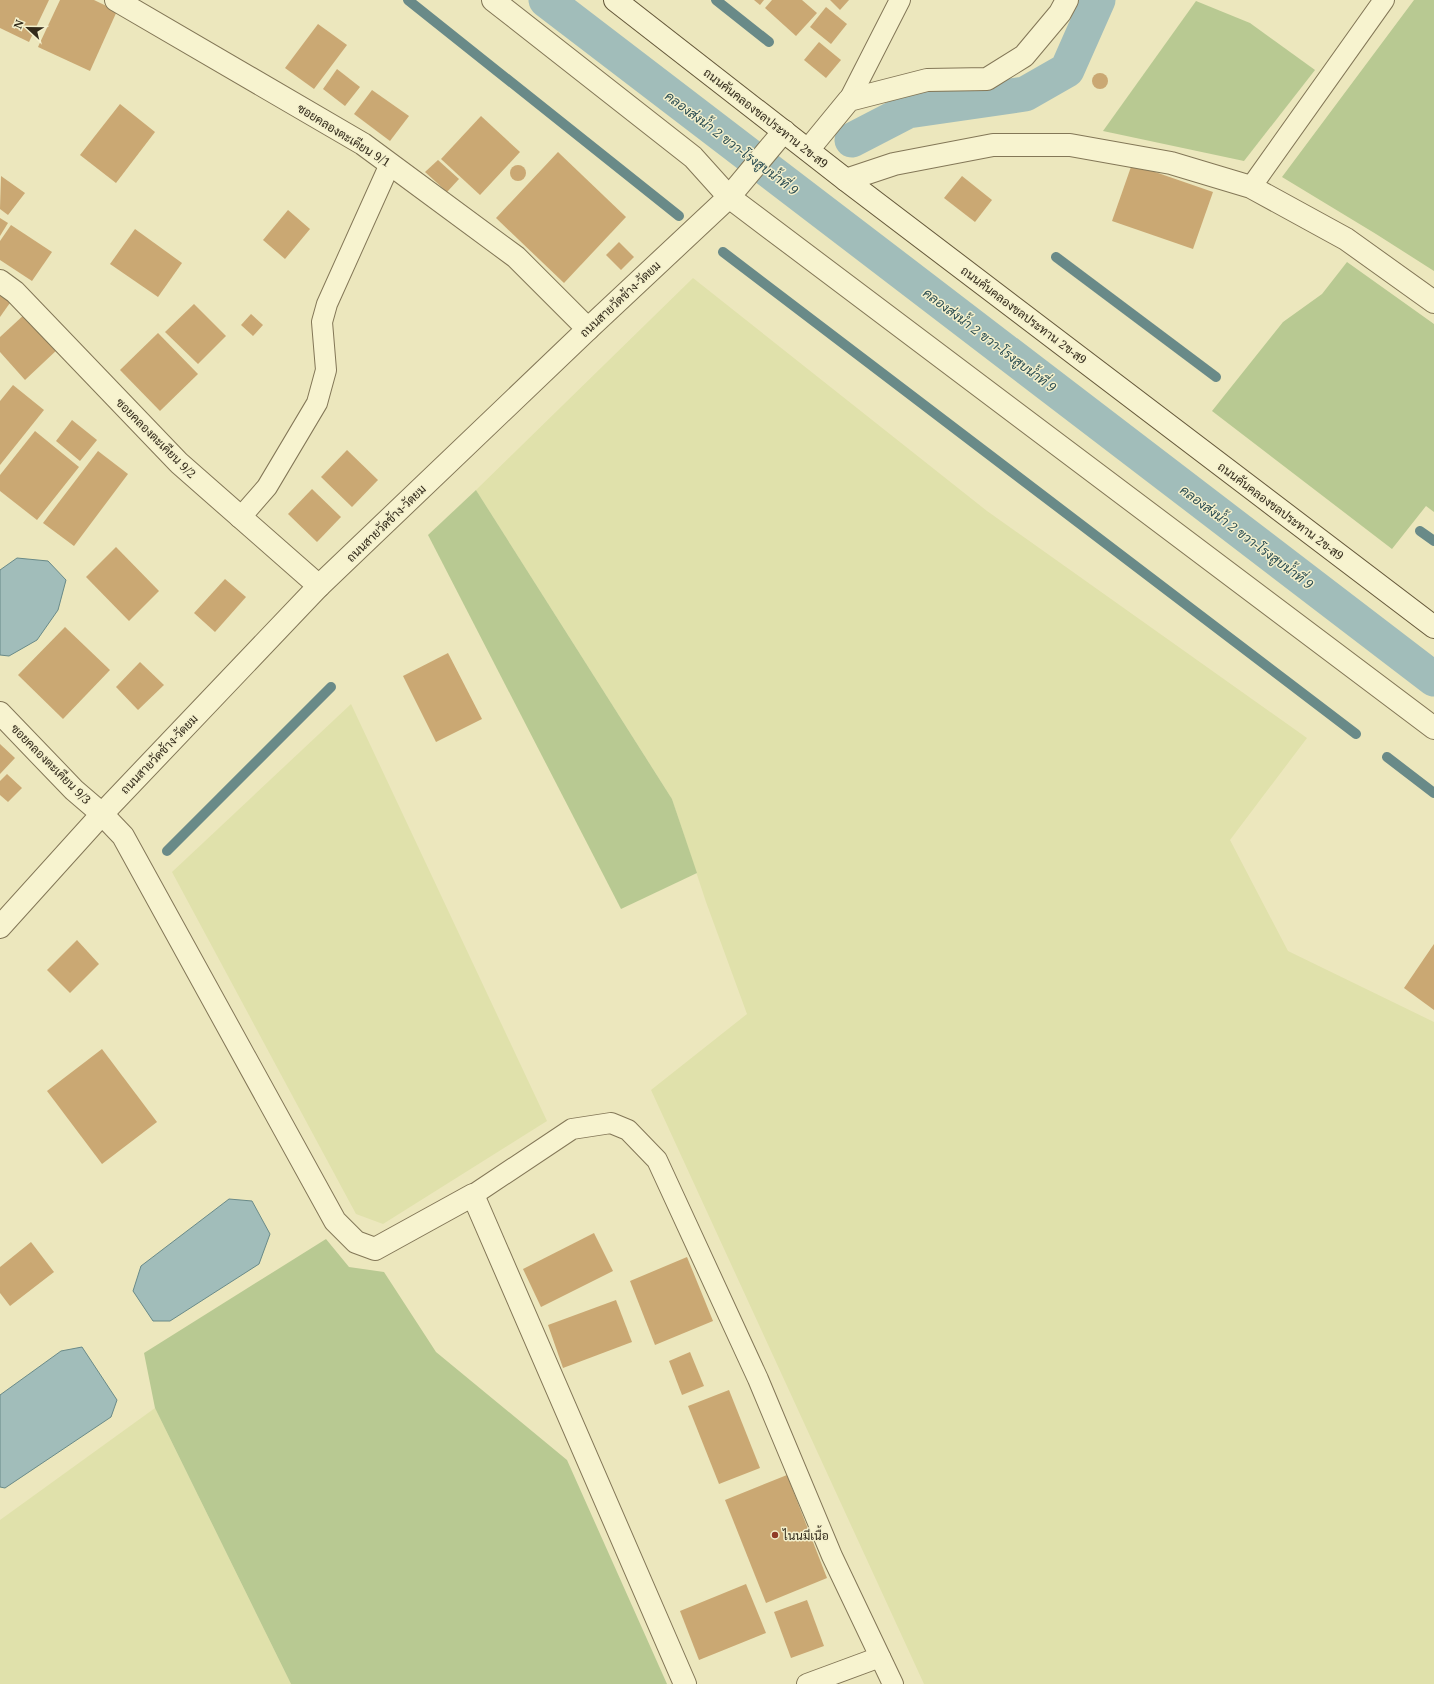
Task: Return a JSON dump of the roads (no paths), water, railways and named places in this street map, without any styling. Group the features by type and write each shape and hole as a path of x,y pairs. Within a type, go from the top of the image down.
{"street":[{"name":"ซอยคลองตะเคียน 9/1","path":"116,0 363,144 516,257 588,329"},
{"path":"493,0 693,157 1434,728"},
{"name":"ถนนคันคลองชลประทาน 2ข-ส9","path":"615,0 778,138 808,150 1434,627"},
{"path":"808,150 849,100 927,80 987,79 1024,56 1060,13 1067,0"},
{"name":"ถนนสายวัดช้าง-วัดยม","path":"0,927 102,814 319,586 736,189 778,138"},
{"path":"846,180 894,164 993,145 1070,145 1171,163 1251,187 1346,239 1434,302"},
{"name":"ซอยคลองตะเคียน 9/2","path":"0,281 15,292 179,463 319,586"},
{"name":"ซอยคลองตะเคียน 9/3","path":"0,713 74,790 102,814 124,836 335,1222 356,1242 375,1249 473,1196"},
{"path":"473,1196 685,1684"}],"lane":[{"path":"849,100 900,0"},
{"path":"1251,187 1384,0"},
{"path":"240,518 267,488 317,403 326,370 322,322 326,304 390,164"},
{"path":"473,1196 572,1129 611,1123 628,1130 657,1160 758,1379 832,1556 893,1684"},
{"path":"807,1684 880,1657"}],"water":[{"path":"17,558 48,561 66,580 58,610 37,640 9,656 0,655 0,570"},
{"path":"229,1199 252,1201 270,1234 259,1264 170,1321 153,1321 133,1291 141,1266"},
{"path":"82,1347 117,1400 111,1417 5,1488 0,1487 0,1395 61,1351"}],"waterway":[{"path":"408,0 679,216"},
{"name":"คลองส่งน้ำ 2 ขวา-โรงสูบน้ำที่ 9","path":"546,0 1434,679"},
{"path":"716,0 769,42"},
{"path":"852,140 908,111 1025,94 1067,70 1098,0"},
{"path":"723,252 1356,734"},
{"path":"1056,257 1216,377"},
{"path":"1420,531 1434,541"},
{"path":"167,851 331,687"},
{"path":"1387,757 1434,793"}],"place":[{"name":"ไนนมีเนื้อ","path":"775,1535"}]}
